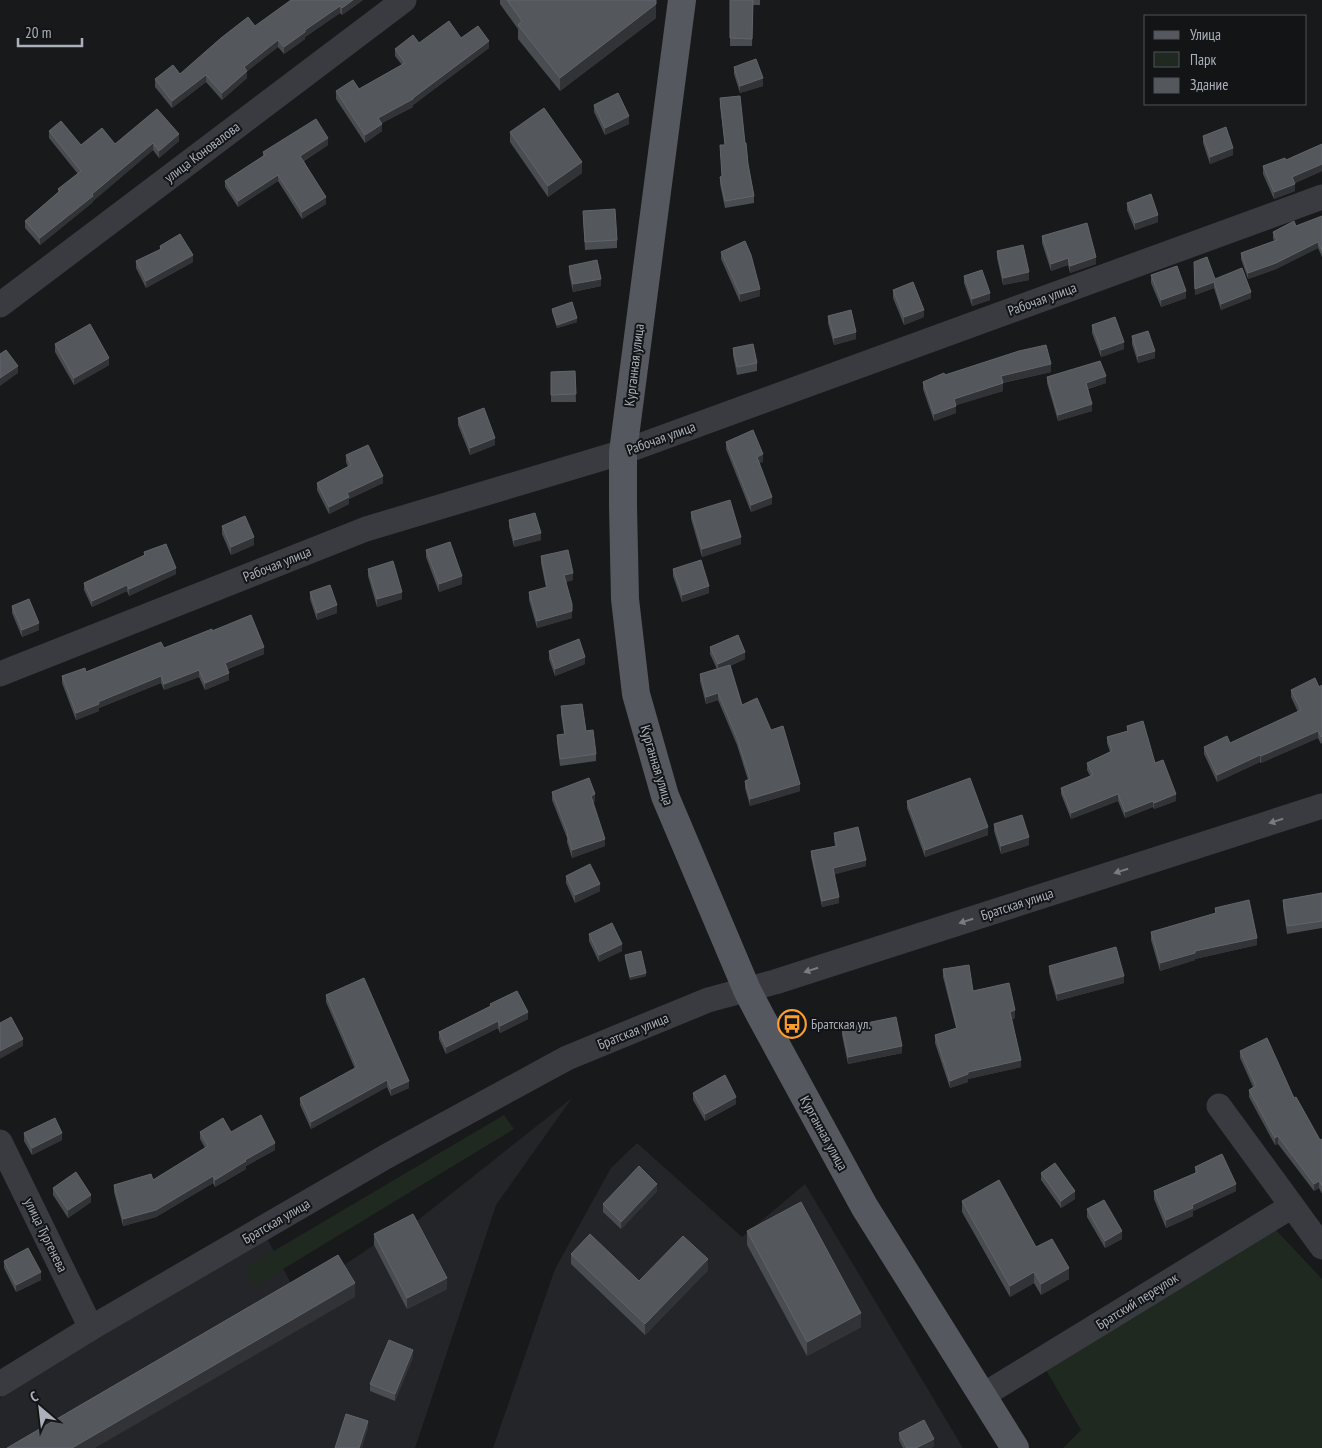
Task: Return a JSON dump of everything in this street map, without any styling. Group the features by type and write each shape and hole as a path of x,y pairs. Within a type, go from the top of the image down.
{"main road":[{"name":"Курганная улица","path":"682,0 623,452 625,599 636,694 665,796 747,990 864,1206 1015,1448"}],"street":[{"name":"улица Коновалова","path":"0,305 404,0"},
{"name":"Рабочая улица","path":"0,674 366,529 623,452 1322,197"},
{"name":"Братская улица","path":"0,1384 91,1328 387,1156 567,1058 708,1000 747,990 1322,806"},
{"path":"1219,1106 1322,1247"},
{"name":"улица Тургенева","path":"0,1142 91,1328"},
{"name":"Братский переулок","path":"982,1396 1292,1206"}],"shaded area":[{"path":"572,1098 496,1205 415,1448 0,1448 0,1398 263,1231 293,1287 338,1269 374,1245 413,1224"},
{"path":"637,1143 742,1237 805,1184 963,1448 493,1448 555,1269 611,1168"}],"green space":[{"path":"504,1115 514,1129 255,1286 245,1268"},
{"path":"1275,1229 1322,1279 1322,1448 1063,1448 1081,1430 1046,1370"}],"building":[{"path":"291,0 353,0 342,8 340,6 284,47 278,40 244,67 247,71 222,93 206,75 172,101 155,79 173,65 180,74 248,17 255,26"},
{"path":"507,0 656,0 656,4 560,78 518,25 522,21"},
{"path":"730,0 753,0 752,39 730,38"},
{"path":"449,21 461,38 478,26 489,41 413,99 378,118 382,124 365,135 336,91 353,80 359,89 405,63 395,49 413,35 419,43"},
{"path":"756,59 763,78 740,86 734,67"},
{"path":"618,93 629,116 605,128 594,105"},
{"path":"740,96 745,143 754,196 725,201 720,177 722,176 720,145 725,145 720,98"},
{"path":"544,108 582,162 548,186 510,132"},
{"path":"157,109 179,134 159,151 153,143 92,194 93,196 40,238 25,221 60,191 58,189 81,171 49,131 61,121 81,145 102,128 115,144"},
{"path":"316,119 328,138 300,156 326,197 302,212 278,175 238,201 225,181 265,155 263,152"},
{"path":"1226,127 1233,148 1210,157 1203,136"},
{"path":"1322,144 1322,164 1292,177 1295,184 1274,192 1263,166 1285,158 1286,160"},
{"path":"1151,194 1158,215 1135,223 1127,203"},
{"path":"615,209 617,240 585,242 583,211"},
{"path":"1322,216 1322,251 1318,242 1276,263 1248,273 1241,253 1277,240 1273,232 1294,221 1296,226"},
{"path":"1087,223 1096,257 1070,266 1068,258 1051,264 1042,236"},
{"path":"180,234 193,255 146,281 136,261 161,249 160,246"},
{"path":"745,241 751,255 760,289 740,294 721,252"},
{"path":"1023,245 1029,272 1003,278 997,251"},
{"path":"1207,257 1215,279 1242,268 1251,292 1221,304 1214,282 1195,289 1194,262"},
{"path":"597,260 601,279 573,284 569,266"},
{"path":"1177,266 1186,291 1161,300 1151,275"},
{"path":"982,270 990,293 972,299 964,276"},
{"path":"913,282 924,310 904,317 893,290"},
{"path":"572,302 577,318 557,325 552,309"},
{"path":"851,310 856,332 834,338 828,316"},
{"path":"1115,317 1124,342 1101,350 1092,325"},
{"path":"90,324 109,358 74,378 55,344"},
{"path":"1148,331 1155,351 1138,356 1132,336"},
{"path":"753,344 757,363 737,367 733,348"},
{"path":"1046,345 1051,364 1001,376 1003,383 954,399 956,406 934,414 923,382 944,373 945,375 1019,351"},
{"path":"6,350 18,366 0,378 0,354"},
{"path":"1100,361 1106,376 1086,383 1092,404 1058,415 1047,377"},
{"path":"575,371 576,394 551,395 551,372"},
{"path":"484,408 495,438 470,448 458,418"},
{"path":"753,430 763,454 757,457 772,497 751,505 726,442"},
{"path":"368,445 383,476 347,493 349,497 329,507 317,483 351,465 346,455"},
{"path":"730,500 741,537 702,549 691,512"},
{"path":"535,513 541,533 514,540 509,520"},
{"path":"245,516 254,537 231,547 222,526"},
{"path":"450,542 462,576 439,584 426,550"},
{"path":"166,544 176,568 129,589 127,585 92,601 84,583 145,555 144,552"},
{"path":"568,550 573,573 564,575 572,604 572,611 537,621 529,592 547,587 541,556"},
{"path":"701,560 709,586 682,595 673,569"},
{"path":"393,561 402,592 377,599 368,569"},
{"path":"330,585 337,605 317,613 310,592"},
{"path":"29,599 39,623 22,630 12,606"},
{"path":"251,615 264,647 225,663 229,673 205,683 199,670 164,684 161,676 76,713 62,676 85,668 86,672 161,642 164,648"},
{"path":"738,635 745,652 718,664 710,647"},
{"path":"579,639 585,657 555,669 549,651"},
{"path":"730,665 742,705 757,698 771,730 783,726 800,784 750,799 745,781 750,779 737,738 718,693 706,697 700,674"},
{"path":"1315,678 1319,687 1322,685 1321,737 1318,731 1217,775 1204,747 1227,736 1230,743 1301,710 1291,690"},
{"path":"582,704 586,731 593,730 596,754 560,759 557,735 565,734 561,706"},
{"path":"1143,721 1155,763 1163,760 1176,794 1125,812 1118,794 1071,813 1061,788 1093,775 1087,763 1112,751 1107,737 1128,731 1127,726"},
{"path":"589,778 595,794 591,796 605,839 572,850 552,792"},
{"path":"970,778 988,827 925,850 907,801"},
{"path":"1022,815 1029,837 1001,846 994,824"},
{"path":"858,827 866,860 833,868 839,897 822,901 811,851 837,846 834,833"},
{"path":"590,864 600,884 575,895 566,876"},
{"path":"1322,893 1322,921 1287,926 1283,900"},
{"path":"1249,900 1257,938 1195,951 1195,953 1160,963 1151,932 1216,913 1215,908"},
{"path":"612,923 622,944 599,955 589,934"},
{"path":"1116,947 1124,976 1057,994 1049,966"},
{"path":"641,951 646,973 630,977 625,955"},
{"path":"969,965 973,991 1009,983 1015,1010 1010,1012 1021,1060 968,1072 968,1074 950,1081 935,1035 957,1028 943,969"},
{"path":"364,978 409,1081 391,1089 387,1080 311,1122 300,1098 357,1067 326,995"},
{"path":"517,991 528,1012 500,1026 498,1021 446,1047 439,1032"},
{"path":"11,1017 23,1039 0,1051 0,1023"},
{"path":"896,1017 902,1046 848,1057 842,1028"},
{"path":"1267,1038 1294,1098 1296,1097 1320,1140 1322,1139 1322,1186 1319,1181 1314,1184 1278,1136 1275,1138 1249,1090 1256,1086 1240,1051"},
{"path":"725,1075 736,1097 705,1114 693,1093"},
{"path":"261,1115 275,1143 215,1180 213,1176 156,1210 123,1219 114,1185 151,1174 153,1180 208,1146 200,1132 223,1118 231,1132"},
{"path":"55,1118 62,1133 32,1148 24,1133"},
{"path":"1222,1154 1236,1184 1192,1205 1193,1208 1166,1220 1154,1191 1198,1172 1195,1167"},
{"path":"1055,1163 1075,1191 1061,1201 1041,1173"},
{"path":"639,1166 657,1184 621,1222 603,1204"},
{"path":"76,1172 91,1195 68,1210 53,1188"},
{"path":"999,1180 1036,1247 1052,1239 1069,1268 1041,1284 1034,1272 1010,1286 962,1201"},
{"path":"1104,1200 1122,1231 1105,1241 1087,1209"},
{"path":"801,1202 861,1313 807,1342 747,1231"},
{"path":"413,1214 447,1278 407,1298 374,1234"},
{"path":"590,1234 639,1281 683,1236 708,1259 645,1324 571,1254"},
{"path":"28,1248 41,1272 16,1285 4,1261"},
{"path":"338,1255 355,1283 72,1448 7,1448"},
{"path":"389,1340 413,1350 395,1394 370,1384"},
{"path":"346,1414 368,1421 359,1448 335,1448"},
{"path":"924,1420 934,1439 916,1448 907,1448 899,1433"}],"place":[{"name":"Братская ул.","path":"792,1024"}]}
